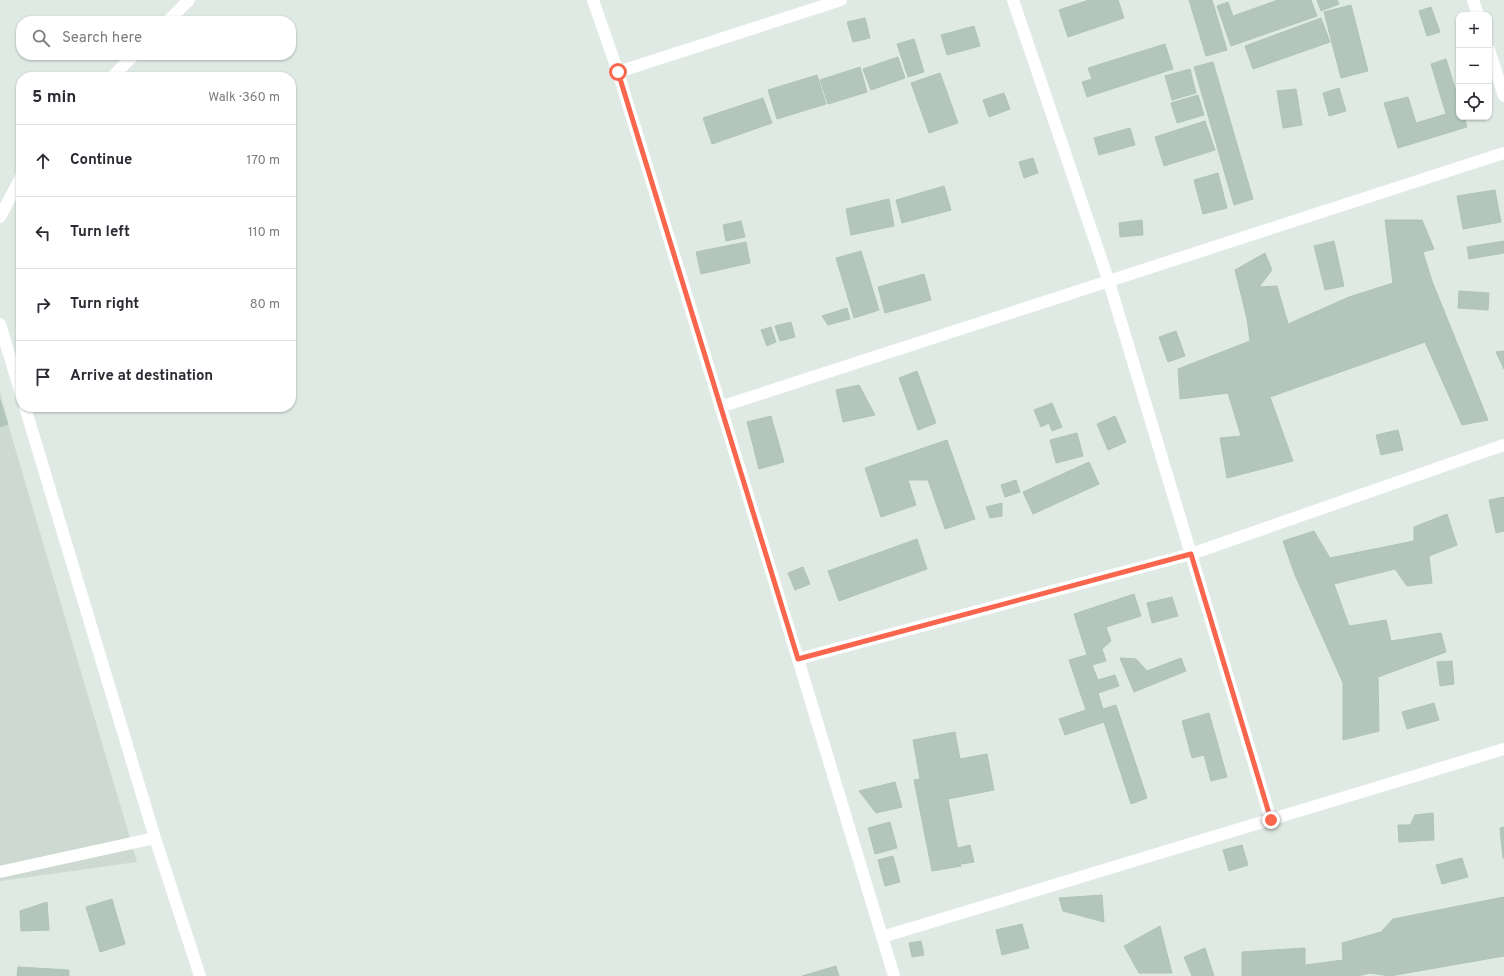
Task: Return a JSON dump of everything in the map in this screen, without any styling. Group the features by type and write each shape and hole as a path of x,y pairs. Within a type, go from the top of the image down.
{"street":[{"path":"173,16 189,0"},
{"path":"593,0 618,72 894,976"},
{"path":"618,72 841,0"},
{"path":"1013,0 1109,282 1271,820"},
{"path":"1473,0 1477,12"},
{"path":"1492,59 1504,96"},
{"path":"117,72 129,60"},
{"path":"720,407 1504,153"},
{"path":"0,217 16,186"},
{"path":"0,324 16,377"},
{"path":"27,412 155,838 200,976"},
{"path":"798,659 1191,554 1504,446"},
{"path":"882,936 1504,749"},
{"path":"0,872 155,838"}],"shaded area":[{"path":"0,391 8,424 137,862 0,881"}],"building":[{"path":"1089,0 1118,0 1124,18 1068,37 1059,10"},
{"path":"1189,0 1212,0 1227,50 1206,56"},
{"path":"1278,0 1311,0 1317,16 1231,46 1217,6 1228,2 1233,16"},
{"path":"1317,0 1337,0 1339,4 1321,11"},
{"path":"1351,5 1368,71 1341,78 1324,12"},
{"path":"1431,7 1440,32 1427,36 1419,11"},
{"path":"865,18 870,38 853,42 847,22"},
{"path":"1321,18 1330,42 1253,69 1245,46"},
{"path":"974,26 980,46 947,55 941,35"},
{"path":"914,39 924,72 908,77 897,44"},
{"path":"1165,44 1173,69 1087,97 1082,82 1092,79 1088,68"},
{"path":"898,57 905,78 871,90 863,69"},
{"path":"1446,59 1456,91 1456,120 1465,120 1467,127 1398,148 1384,103 1408,97 1416,123 1446,114 1431,64"},
{"path":"1213,62 1253,199 1234,205 1194,67"},
{"path":"860,67 867,92 828,104 820,80"},
{"path":"1190,69 1196,93 1172,100 1165,76"},
{"path":"940,73 958,123 929,133 911,83"},
{"path":"817,75 826,104 777,119 768,90"},
{"path":"1339,88 1346,111 1329,116 1323,93"},
{"path":"1296,89 1302,125 1283,128 1277,91"},
{"path":"1004,93 1010,109 989,117 983,100"},
{"path":"1198,95 1204,115 1177,123 1171,103"},
{"path":"763,98 772,123 712,144 703,118"},
{"path":"1205,121 1215,150 1164,166 1155,137"},
{"path":"1130,128 1135,145 1099,155 1094,138"},
{"path":"1033,158 1038,173 1024,178 1019,162"},
{"path":"1218,173 1227,208 1203,214 1194,180"},
{"path":"944,186 951,210 902,223 896,200"},
{"path":"1495,190 1501,222 1463,229 1457,196"},
{"path":"889,199 894,226 851,235 846,209"},
{"path":"1142,220 1143,235 1120,237 1119,223"},
{"path":"1385,220 1422,220 1434,249 1423,252 1432,281 1488,420 1462,425 1425,342 1270,397 1293,461 1227,478 1220,438 1241,436 1228,393 1180,399 1178,369 1250,341 1247,319 1235,270 1265,253 1272,270 1259,287 1277,286 1288,324 1349,297 1393,283"},
{"path":"741,221 745,237 726,241 723,225"},
{"path":"1334,241 1344,286 1325,290 1314,246"},
{"path":"1504,241 1504,253 1469,259 1467,247"},
{"path":"746,242 750,263 701,274 696,252"},
{"path":"861,251 879,310 854,318 836,258"},
{"path":"924,274 931,300 885,313 878,287"},
{"path":"1459,291 1489,293 1488,310 1458,308"},
{"path":"847,308 850,319 828,325 822,316"},
{"path":"791,322 795,337 780,341 775,326"},
{"path":"771,327 776,342 767,346 761,330"},
{"path":"1176,331 1185,356 1168,362 1159,337"},
{"path":"1504,351 1504,369 1496,352"},
{"path":"917,371 936,423 918,430 899,378"},
{"path":"859,385 875,415 843,422 836,390"},
{"path":"0,400 8,424 0,427"},
{"path":"1052,403 1062,427 1052,431 1049,423 1041,427 1034,410"},
{"path":"771,416 784,462 759,469 747,422"},
{"path":"1115,416 1126,442 1108,450 1097,424"},
{"path":"1398,430 1403,450 1381,455 1376,435"},
{"path":"1077,433 1083,456 1056,463 1050,440"},
{"path":"947,440 975,519 945,529 928,480 908,480 916,505 881,517 865,468"},
{"path":"1089,462 1099,484 1033,514 1023,492"},
{"path":"1016,480 1020,492 1005,497 1001,485"},
{"path":"1504,497 1504,531 1496,533 1489,500"},
{"path":"1002,503 1002,516 990,518 986,507"},
{"path":"1447,514 1457,545 1429,556 1432,583 1407,586 1395,569 1334,584 1349,626 1386,620 1391,641 1441,633 1446,652 1378,677 1379,731 1343,740 1343,683 1295,575 1283,541 1314,531 1330,558 1414,541 1414,527"},
{"path":"917,539 927,569 839,601 828,571"},
{"path":"803,567 810,584 795,590 788,573"},
{"path":"1134,594 1141,616 1106,627 1111,641 1102,649 1106,661 1092,665 1098,680 1115,675 1119,686 1098,693 1103,709 1116,705 1147,798 1131,804 1104,722 1065,735 1059,719 1086,710 1069,660 1087,655 1074,614"},
{"path":"1172,597 1178,616 1152,623 1147,603"},
{"path":"1120,658 1136,659 1147,671 1181,658 1186,671 1134,692"},
{"path":"1452,661 1454,684 1440,686 1437,662"},
{"path":"1434,703 1439,720 1407,729 1402,712"},
{"path":"1209,713 1227,777 1211,781 1204,755 1192,758 1182,721"},
{"path":"955,732 960,759 987,754 994,790 948,799 961,866 932,871 914,780 920,779 913,740"},
{"path":"895,782 902,807 876,813 859,791"},
{"path":"1433,813 1434,840 1399,842 1398,825 1410,825 1415,815"},
{"path":"890,822 897,848 875,854 868,828"},
{"path":"1504,827 1504,858 1503,858 1500,828"},
{"path":"970,845 974,862 962,864 958,848"},
{"path":"1242,845 1248,865 1229,871 1223,850"},
{"path":"893,856 900,882 885,886 878,860"},
{"path":"1462,858 1468,877 1442,884 1436,865"},
{"path":"1102,895 1104,922 1063,911 1059,898"},
{"path":"1504,897 1504,956 1390,976 1370,973 1357,976 1242,976 1242,952 1305,948 1305,965 1343,960 1342,943 1381,932 1393,919"},
{"path":"112,899 125,944 100,952 86,907"},
{"path":"47,902 49,930 21,931 20,911"},
{"path":"1022,924 1029,948 1002,955 996,930"},
{"path":"1160,926 1172,973 1139,973 1124,946"},
{"path":"921,941 924,955 912,957 909,943"},
{"path":"1205,948 1214,976 1192,976 1184,957"},
{"path":"836,966 839,976 802,976"},
{"path":"18,967 69,970 69,976 17,976"}],"route":[{"path":"618,72 798,659 1191,554 1271,820"}]}
